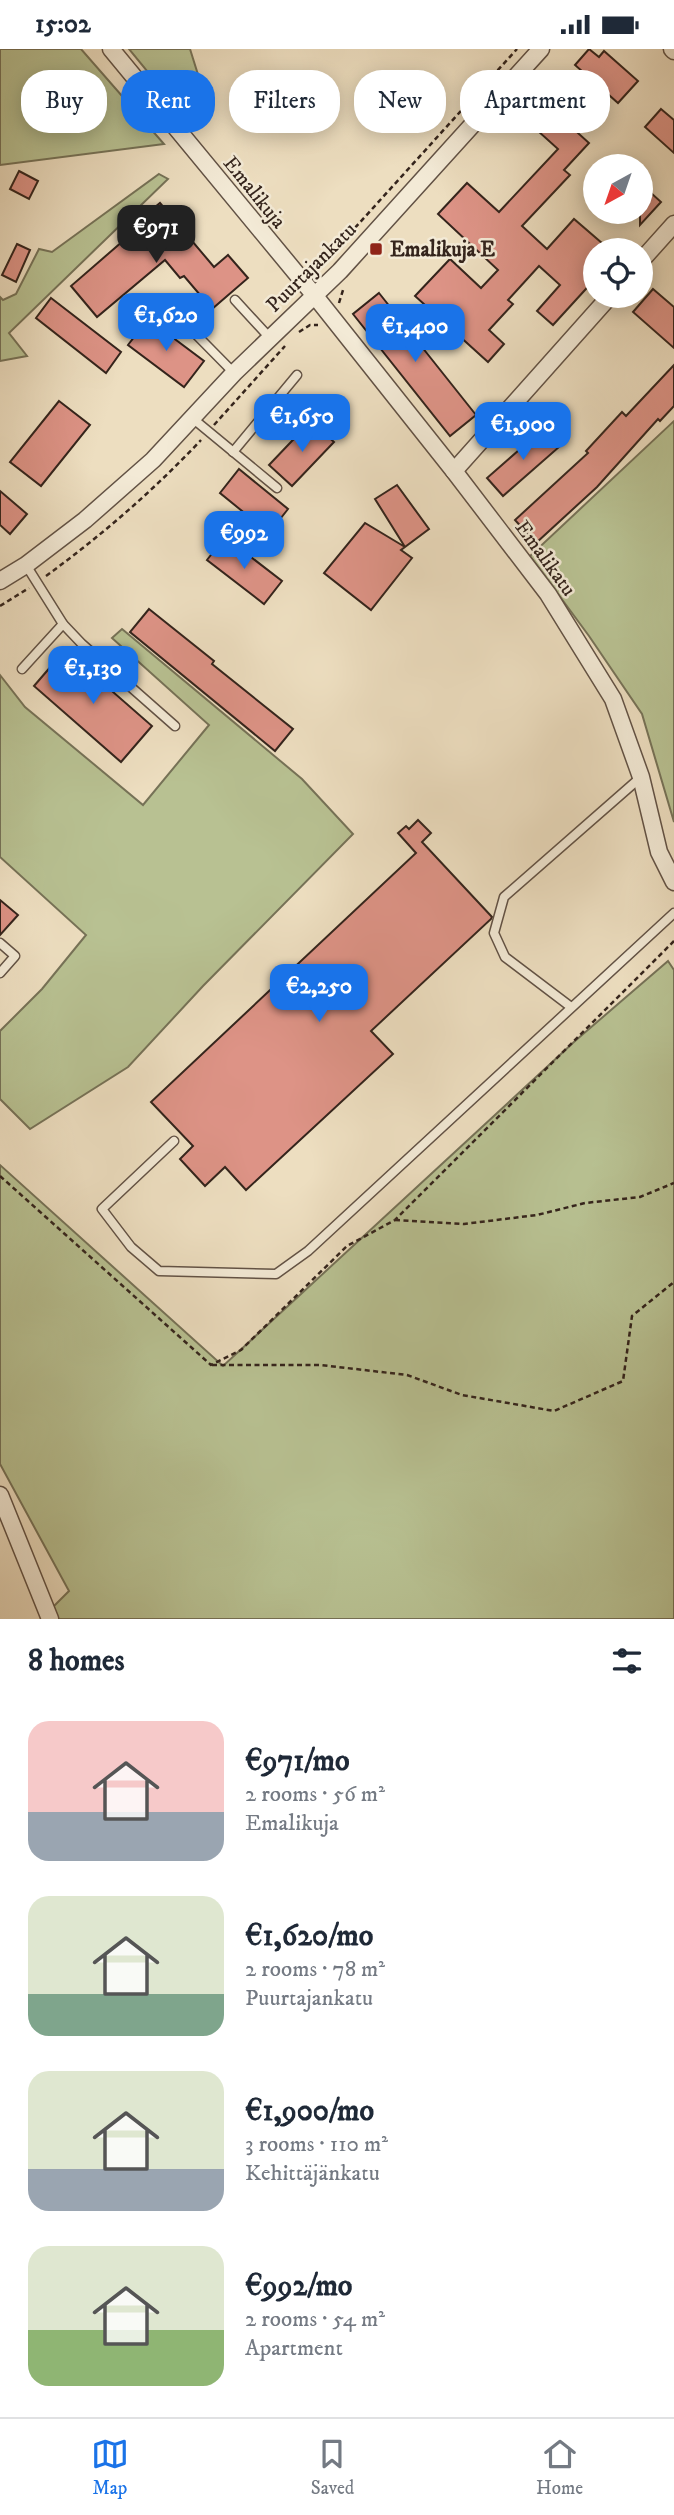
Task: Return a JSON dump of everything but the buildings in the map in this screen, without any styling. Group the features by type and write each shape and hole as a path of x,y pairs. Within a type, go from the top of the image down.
{"street":[{"name":"Emalikuja","path":"111,49 309,290"},
{"name":"Puurtajankatu","path":"0,582 110,500 153,460 191,417 270,338 309,290 541,49"},
{"path":"653,247 674,224"},
{"name":"Emalikatu","path":"309,290 454,471 548,594 601,677 614,699 641,777 659,852 674,883"},
{"path":"454,471 599,308"},
{"path":"0,1495 50,1619"}],"lane":[{"path":"235,300 270,338"},
{"path":"163,301 234,373"},
{"path":"233,452 297,375"},
{"path":"191,417 277,488"},
{"path":"26,565 63,624 82,645 175,726"},
{"path":"22,669 63,624"},
{"path":"571,1007 505,957 494,933 504,897 641,777"},
{"path":"174,1141 102,1209 109,1219 131,1247 159,1271 276,1274 308,1251 674,913"},
{"path":"0,943 15,955 0,973"}],"path":[{"path":"309,290 517,49"},
{"path":"317,326 324,333"},
{"path":"211,1365 241,1350 347,1246 395,1220 674,941"},
{"path":"0,1176 211,1365 321,1365 407,1375 462,1395 554,1411 623,1381 632,1315 674,1282"},
{"path":"395,1220 464,1224 537,1215 586,1203 640,1197 674,1184"}],"green space":[{"path":"0,49 81,49 99,70 21,70 21,133 107,133 107,79 121,95 121,133 154,133 164,144 0,165"},
{"path":"129,49 190,49 197,70 146,70"},
{"path":"159,174 168,179 9,333 27,356 0,361 0,297 3,300 16,294 39,249 52,252"},
{"path":"674,421 674,822 642,714 530,556"},
{"path":"122,629 302,779 353,834 203,986 128,1067 30,1129 0,1099 0,1031 42,989 86,935 0,857 0,675 25,707 143,805 209,725 112,638"},
{"path":"668,961 674,970 674,1619 41,1619 69,1591 0,1464 0,1165 223,1366 575,1041"}],"place":[{"name":"Emalikuja E","path":"376,249"}]}
